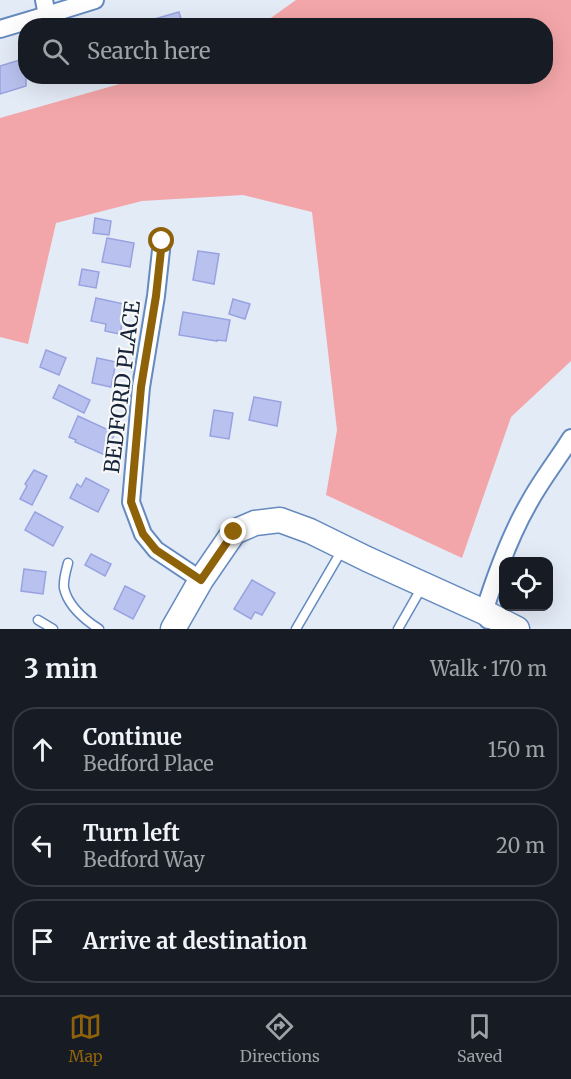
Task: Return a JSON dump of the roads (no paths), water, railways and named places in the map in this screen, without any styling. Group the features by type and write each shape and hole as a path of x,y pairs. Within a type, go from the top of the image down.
{"street":[{"path":"24,18 45,8 95,0"},
{"path":"0,29 18,21"},
{"name":"BEDFORD PLACE","path":"162,241 156,296 141,387 131,502 143,534 156,550 201,580"},
{"path":"488,621 494,582 510,544 530,501 571,438"},
{"path":"173,629 201,580 234,532 255,523 280,520 310,531 424,584 488,621 517,629"}],"lane":[{"path":"296,629 344,547"},
{"path":"68,563 64,575 64,588 70,601 78,613 99,629"},
{"path":"398,629 424,584"},
{"path":"38,620 53,629"}]}
